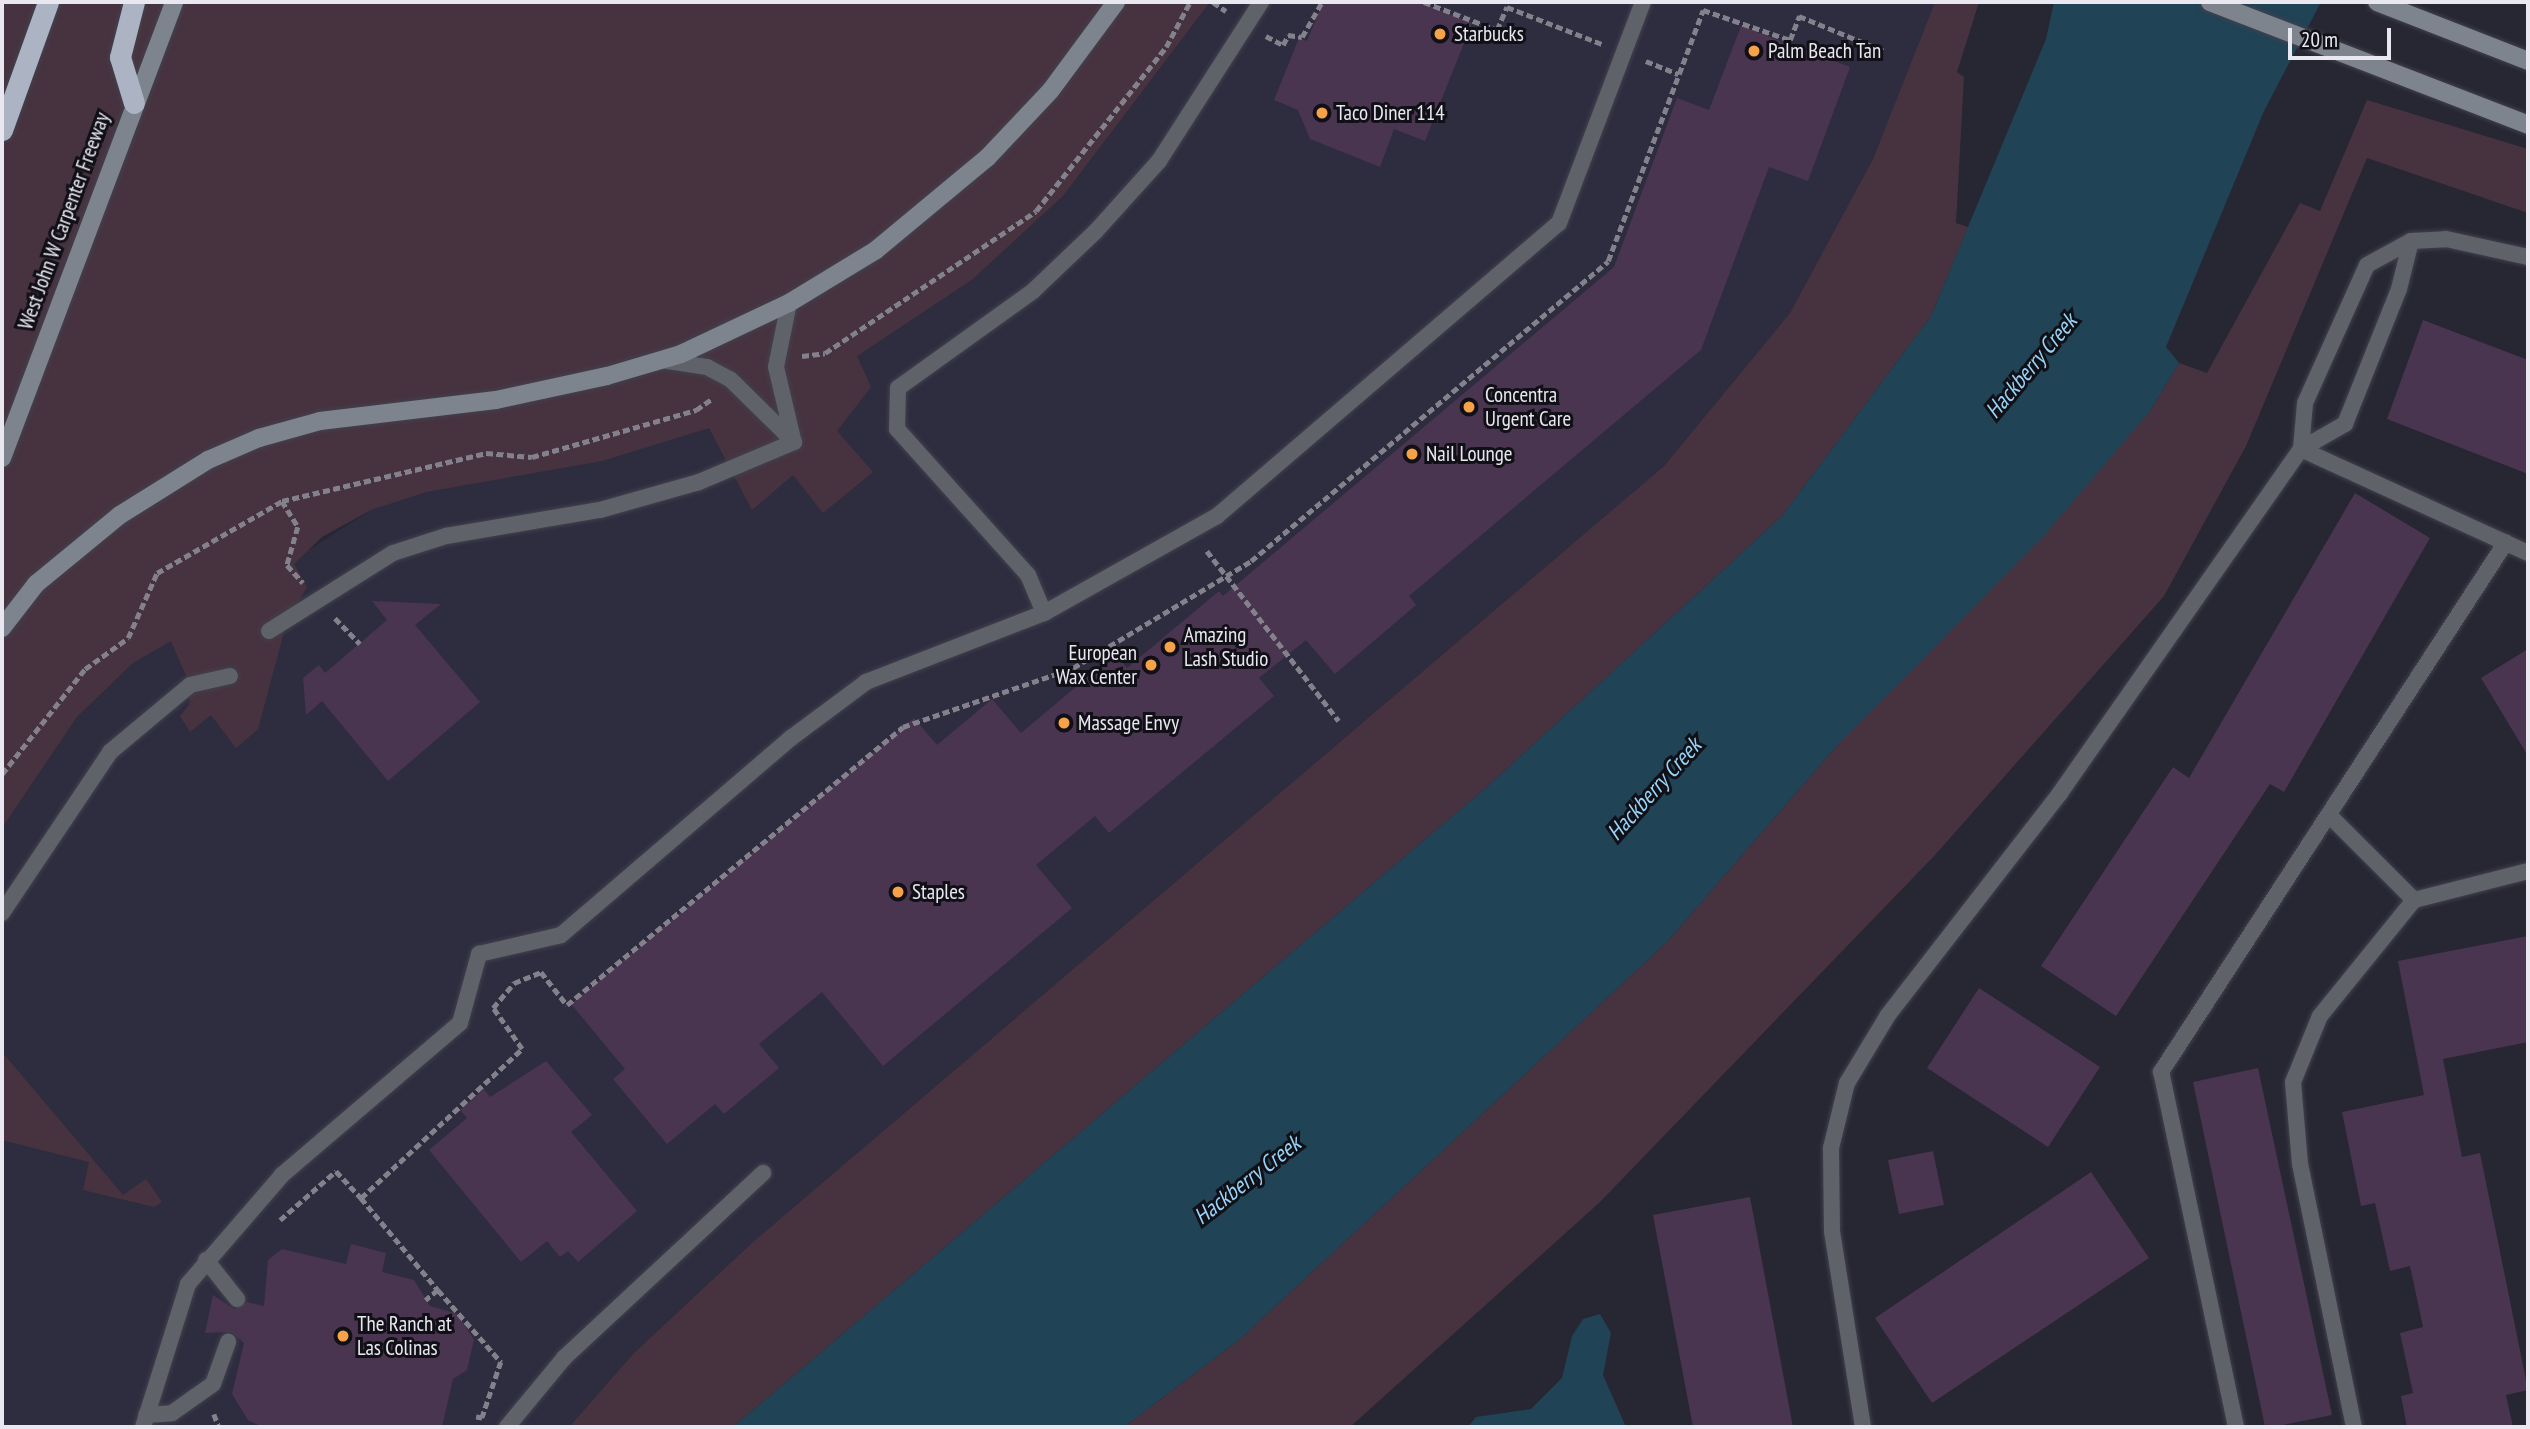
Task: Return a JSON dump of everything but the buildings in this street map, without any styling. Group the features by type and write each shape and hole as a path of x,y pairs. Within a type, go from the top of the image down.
{"highway":[{"path":"2,130 48,2"},
{"path":"134,2 120,57 135,103"}],"main road":[{"name":"West John W Carpenter Freeway","path":"2,458 174,2"},
{"path":"2,628 36,584 120,515 208,460 259,438 320,421 496,400 661,360 789,303 876,250 987,158 1051,90 1116,2"},
{"path":"2210,2 2528,125"},
{"path":"2377,2 2528,61"}],"lane":[{"path":"1044,613 1028,575 897,429 898,388 1033,291 1096,231 1159,161 1261,2"},
{"path":"144,1421 167,1333 206,1260 282,1175 460,1023 479,954 561,935 791,737 866,682 1044,613 1193,529 1308,440 1559,223 1643,2"},
{"path":"2301,449 2305,402 2367,265 2411,241 2446,239 2528,257"},
{"path":"1863,1427 1832,1231 1831,1148 1847,1083 1888,1015 2060,793 2301,449 2344,424 2399,289 2411,241"},
{"path":"789,303 776,366 793,442"},
{"path":"661,360 707,368 730,379 793,442"},
{"path":"269,631 393,553 446,536 600,510 698,482 793,442"},
{"path":"2301,449 2528,552"},
{"path":"2236,1427 2161,1072 2332,818 2506,542"},
{"path":"2,913 110,752 190,685 230,676"},
{"path":"2332,818 2414,900"},
{"path":"2354,1427 2300,1164 2293,1082 2320,1016 2414,900 2528,871"},
{"path":"507,1427 564,1359 763,1172"},
{"path":"206,1260 237,1298"},
{"path":"144,1421 172,1413 213,1384 228,1342"}],"path":[{"path":"361,1198 522,1049 493,1008 514,983 541,972 567,1005 903,727 1073,668 1224,579 1608,261 1679,74"},
{"path":"1193,529 1224,579 1339,721"},
{"path":"273,1226 336,1171 501,1362 482,1418 476,1417"},
{"path":"426,1300 439,1290"}],"shaded area":[{"path":"2,2 1210,2 1063,196 973,279 857,356 871,387 837,431 873,472 823,513 793,475 752,510 709,428 602,461 426,492 371,510 322,537 294,564 307,587 287,621 258,729 236,748 211,715 190,732 180,716 189,705 190,685 171,641 133,663 77,717 2,828"},
{"path":"1210,2 1935,2 1873,159 1790,313 1664,466 754,1241 634,1353 569,1427 2,1427 2,828 77,717 133,663 371,510 973,279 1063,196"},
{"path":"1935,2 1979,2 1957,72 1964,77 1956,223 1968,227 1931,316 1782,516 1488,786 733,1427 569,1427 634,1353 754,1241 1664,466 1790,313 1873,159"},
{"path":"2367,100 2528,149 2528,213 2367,158 2246,446 2164,596 1935,855 1600,1202 1350,1427 1124,1427 1240,1339 1666,943 1834,749 2150,411 2179,363 2207,373 2300,203 2320,211"},
{"path":"2,1052 123,1195 146,1179 162,1202 154,1207 83,1190 89,1162 2,1140"}],"water":[{"name":"Hackberry Creek","path":"2054,2 2321,2 2264,111 2166,347 2179,363 2150,411 2043,537 1834,749 1666,943 1240,1339 1124,1427 733,1427 1488,786 1782,516 1931,316 2046,39"},
{"path":"1600,1314 1611,1333 1603,1375 1626,1427 1468,1427 1476,1417 1531,1409 1562,1378 1572,1336 1583,1319"}],"place":[{"name":"Starbucks","path":"1440,34"},
{"name":"Palm Beach Tan","path":"1754,51"},
{"name":"Taco Diner 114","path":"1322,113"},
{"name":"Concentra Urgent Care","path":"1469,407"},
{"name":"Nail Lounge","path":"1412,454"},
{"name":"Amazing Lash Studio","path":"1170,647"},
{"name":"European Wax Center","path":"1151,665"},
{"name":"Massage Envy","path":"1064,723"},
{"name":"Staples","path":"898,892"},
{"name":"The Ranch at Las Colinas","path":"343,1336"}]}
